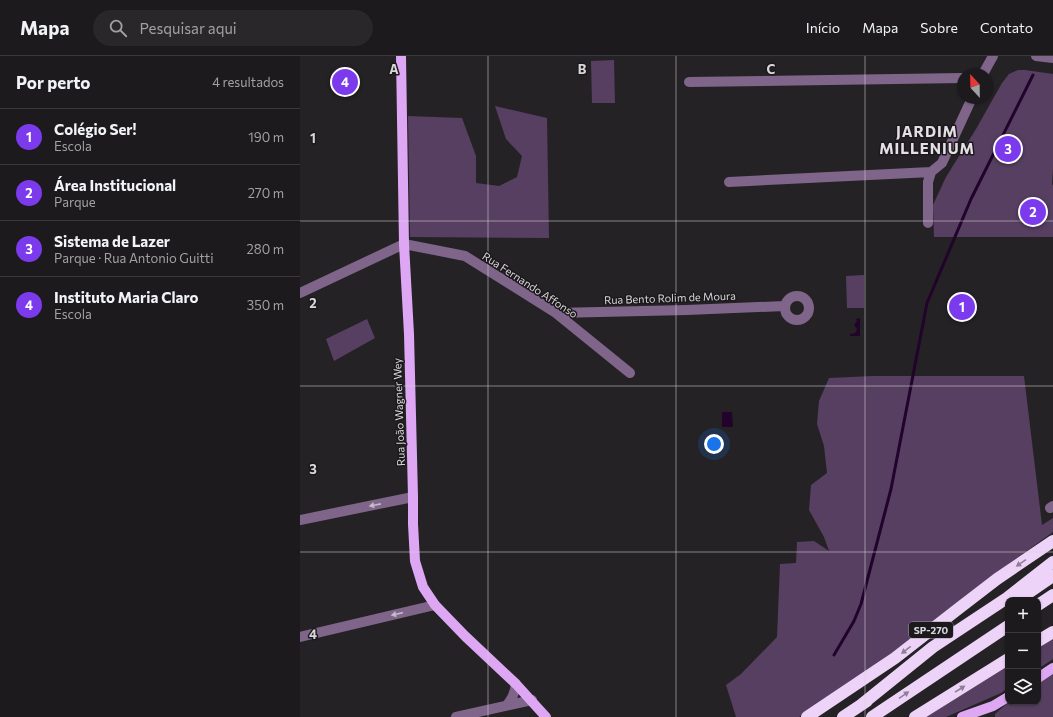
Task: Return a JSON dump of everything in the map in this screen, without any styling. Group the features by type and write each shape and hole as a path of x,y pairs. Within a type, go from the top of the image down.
{"highway":[{"name":"SP-270","path":"807,717 895,658 997,579 1053,541"},
{"path":"861,705 933,647 1007,598 1053,562"},
{"path":"1022,597 1053,576"},
{"path":"1041,604 1053,595"},
{"name":"SP-270","path":"843,717 1005,609"},
{"path":"872,717 1005,628"},
{"path":"1041,639 1053,632"},
{"path":"915,717 1005,661"}],"main road":[{"name":"Rua João Wagner Wey","path":"401,56 404,244 409,334 414,561 423,586 435,606 516,684 546,717"},
{"path":"1041,676 1053,668"},
{"path":"962,717 993,706 1005,699"}],"street":[{"path":"986,68 993,56"},
{"path":"1036,56 1053,58"},
{"path":"689,82 957,78"},
{"path":"928,223 928,182 931,172 942,163 969,104"},
{"path":"729,182 931,172"},
{"path":"300,293 404,244"},
{"name":"Rua Fernando Affonso","path":"404,244 465,256 556,314 630,373"},
{"name":"Rua Bento Rolim de Moura","path":"556,314 785,306"},
{"path":"300,520 413,497"},
{"path":"300,637 435,606"},
{"path":"506,706 510,703 516,684"},
{"path":"456,717 532,700"}],"shaded area":[{"path":"614,60 615,103 592,103 591,61"},
{"path":"1018,70 1025,70 1053,74 1053,237 934,237 933,205 946,177 990,104 993,104 993,99 1009,74"},
{"path":"495,106 547,118 549,238 410,237 408,116 462,118 476,156 476,183 499,186 517,177 522,156 506,139"},
{"path":"864,275 864,308 847,308 846,276"},
{"path":"860,318 860,336 850,336 850,334 854,333 857,329 854,325 857,321 856,319"},
{"path":"367,319 375,338 334,361 326,339"},
{"path":"872,376 1024,376 1042,525 1053,518 1053,532 988,579 899,648 799,717 736,717 726,685 741,674 777,637 780,564 796,563 797,542 814,541 829,551 824,537 809,510 811,485 827,473 824,446 817,424 819,401 829,378"},
{"path":"722,412 732,412 733,427 722,427"},
{"path":"1053,637 1053,659 1041,667 1041,644"},
{"path":"1005,667 1005,690 1001,693 946,717 925,717"},
{"path":"1053,674 1053,717 995,717 995,714 1006,705 1041,705 1041,682"}],"waterway":[{"path":"834,655 854,621 861,604 891,489 927,303 971,199 1033,75"}],"place":[{"name":"Instituto Maria Claro","path":"345,82"},
{"name":"Sistema de Lazer","path":"1008,149"},
{"name":"Área Institucional","path":"1033,212"},
{"name":"Colégio Ser!","path":"962,307"}],"district":[{"name":"JARDIM MILLENIUM","path":"927,140"}]}
